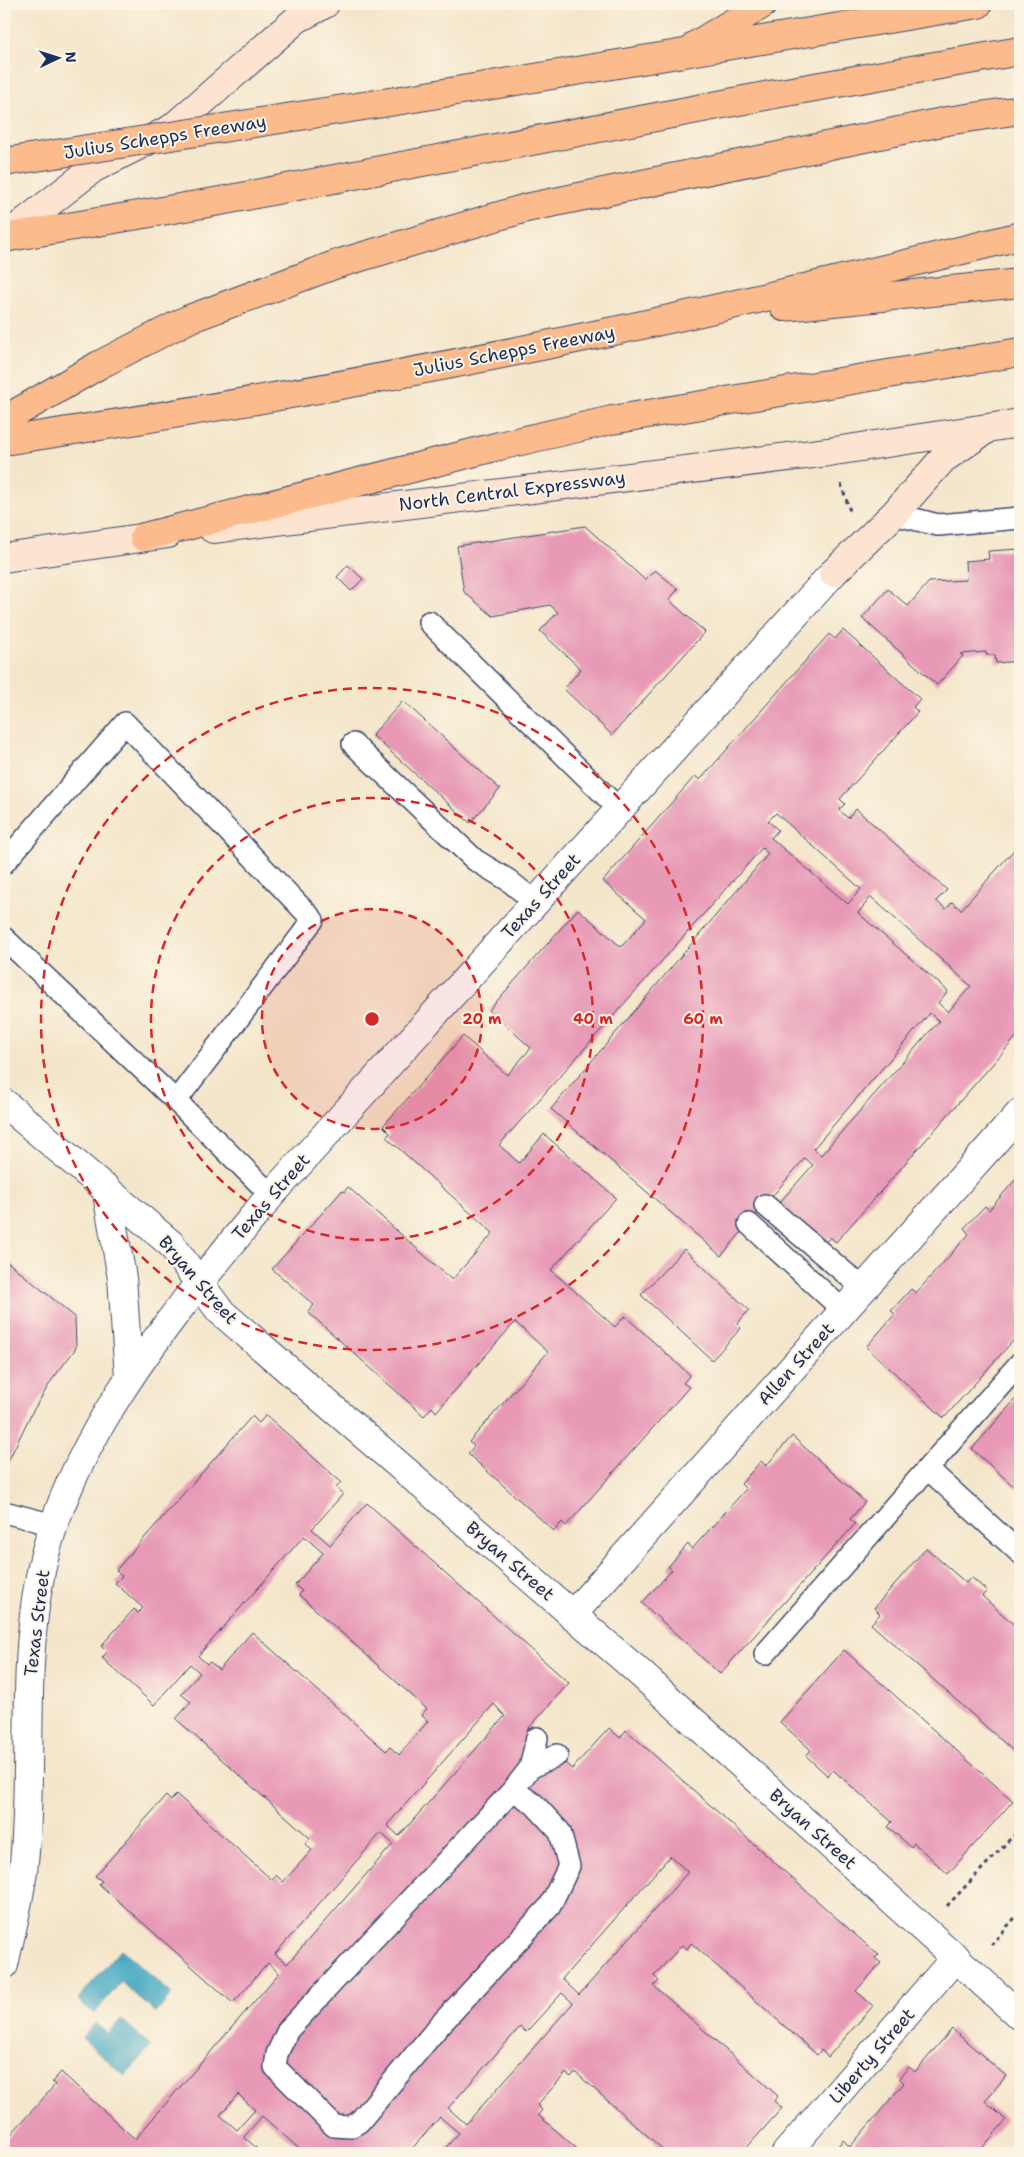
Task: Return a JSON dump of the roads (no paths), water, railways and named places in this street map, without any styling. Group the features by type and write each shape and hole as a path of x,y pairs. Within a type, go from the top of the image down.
{"highway":[{"path":"685,52 763,4"},
{"name":"Julius Schepps Freeway","path":"4,162 328,112 978,4"},
{"path":"4,238 239,198 794,90 1020,51"},
{"path":"4,420 99,365 189,319 337,264 526,208 947,121 1020,110"},
{"name":"Julius Schepps Freeway","path":"4,442 388,377 668,319 1020,236"},
{"path":"668,319 1020,283"},
{"path":"144,537 499,446 612,420 710,402 1020,352"}],"main road":[{"path":"4,238 94,168 171,129 297,20 325,4"},
{"name":"North Central Expressway","path":"4,558 144,537 828,452 1020,423"},
{"path":"833,574 894,514 943,459 988,427"}],"street":[{"name":"Texas Street","path":"4,1964 16,1910 25,1854 31,1657 38,1586 54,1526 76,1468 129,1377 199,1283 271,1195 833,574"},
{"name":"Bryan Street","path":"4,1103 171,1244 220,1311 632,1666 1020,2016"},
{"name":"Allen Street","path":"572,1615 844,1311 1017,1124"},
{"path":"106,1188 122,1278 129,1377"},
{"name":"Liberty Street","path":"786,2153 956,1958"}],"lane":[{"path":"894,514 938,525 1020,518"},
{"path":"430,622 619,809"},
{"path":"4,864 125,723 313,920 176,1101"},
{"path":"353,744 475,860 508,880 535,902"},
{"path":"4,938 176,1101 271,1195"},
{"path":"765,1205 864,1289"},
{"path":"749,1224 844,1311"},
{"path":"765,1654 1020,1363"},
{"path":"928,1469 1020,1553"},
{"path":"4,1512 54,1526"},
{"path":"513,1790 534,1804 560,1832 569,1866 550,1906 439,2026 359,2122 350,2127 334,2126 275,2067 277,2054 288,2030 513,1790 530,1768 537,1738"},
{"path":"530,1768 557,1755"}],"water":[{"path":"121,1949 172,1994 156,2013 121,1982 94,2014 78,1999"},
{"path":"121,2019 151,2046 125,2076 82,2038 95,2023 108,2034"}]}
